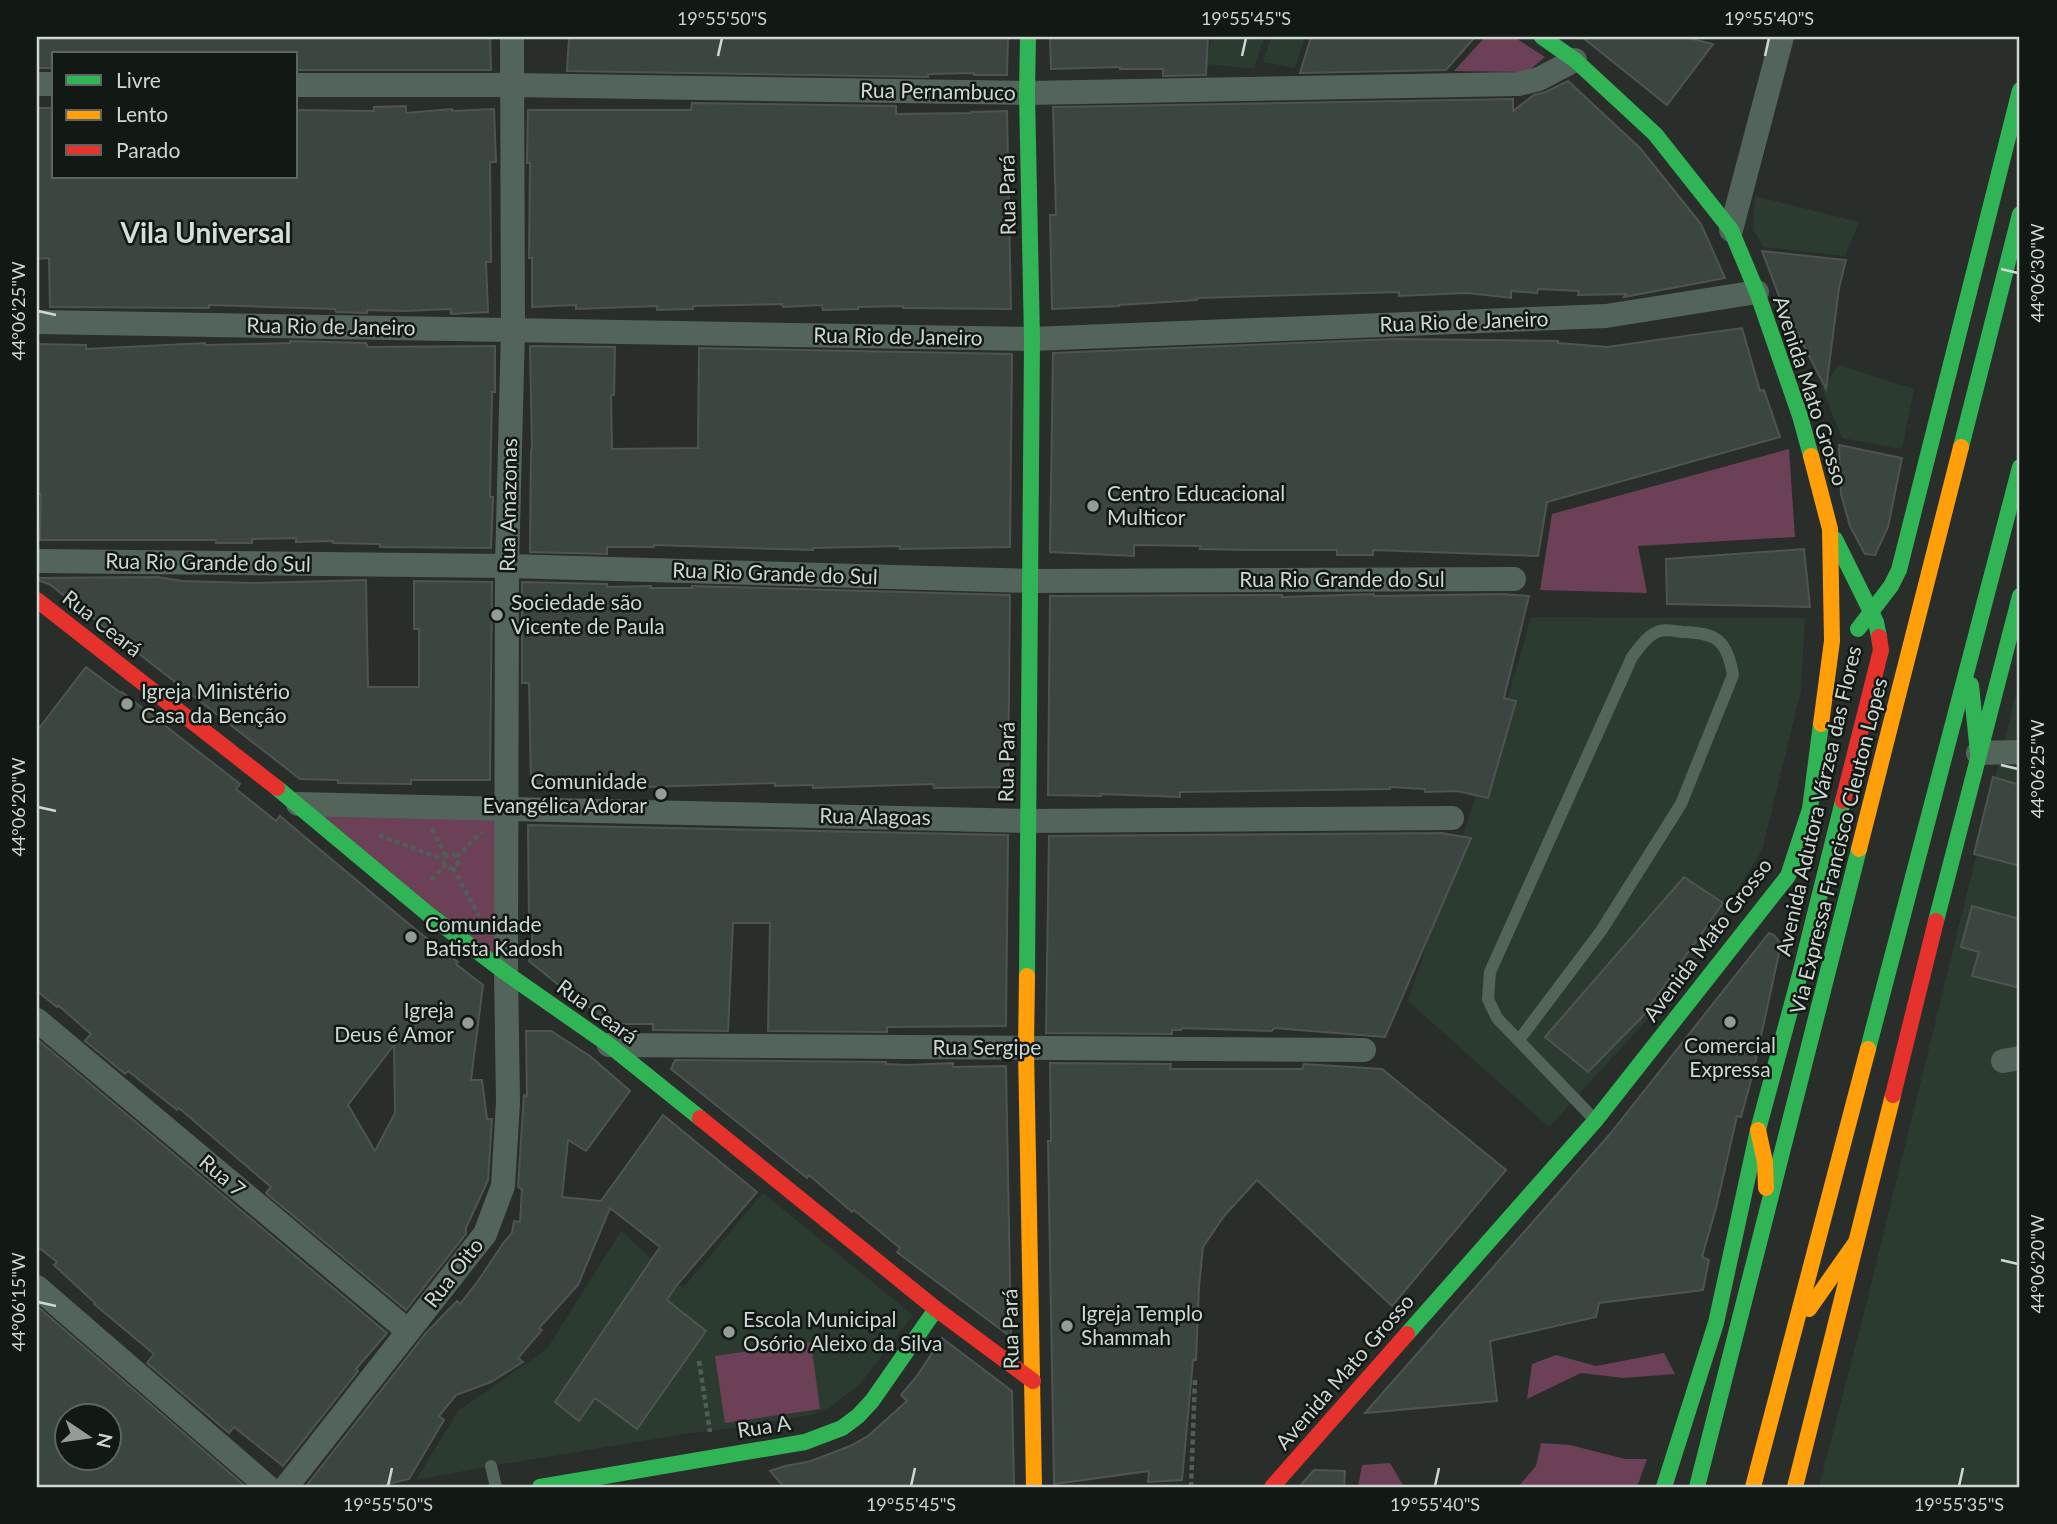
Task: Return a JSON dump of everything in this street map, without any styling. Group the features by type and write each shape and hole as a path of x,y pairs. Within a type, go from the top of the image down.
{"main road":[{"name":"Rua Pará","path":"1028,37 1032,339 1026,1049 1034,1487"},
{"name":"Avenida Mato Grosso","path":"1272,1487 1595,1121 1788,876 1810,809 1832,641 1830,529 1800,416 1757,292 1731,230 1655,134 1574,60 1542,37"},
{"path":"1825,702 1850,644 1870,612 1891,586 1899,570 2020,90"},
{"name":"Via Expressa Francisco Cleuton Lopes","path":"1697,1487 2020,214"},
{"path":"1753,1487 2020,467"},
{"name":"Avenida Adutora Várzea das Flores","path":"1664,1487 1716,1323 1758,1130 1881,650 1876,622 1830,529"},
{"path":"1795,1487 1978,753 2020,596"},
{"name":"Rua Ceará","path":"37,600 298,804 428,914 609,1045 936,1309 1033,1381"},
{"path":"1968,663 1978,753"},
{"path":"1791,901 1788,876 1821,825 1841,808"},
{"path":"1794,925 1800,974"},
{"path":"1749,926 1774,926"},
{"path":"1758,1130 1765,1162 1768,1212"},
{"path":"1795,1328 1856,1242"},
{"name":"Rua A","path":"540,1487 805,1442 842,1428 873,1401 936,1309"}],"street":[{"name":"Rua Amazonas","path":"506,973 507,566 513,330 512,37"},
{"path":"1731,230 1782,37"},
{"name":"Rua Pernambuco","path":"298,85 512,85 1027,93 1518,84 1539,79 1574,60"},
{"name":"Rua Rio de Janeiro","path":"37,322 1032,339 1606,316 1757,292"},
{"name":"Rua Rio Grande do Sul","path":"37,561 507,566 1031,581 1514,579"},
{"path":"1978,753 2020,752"},
{"name":"Rua Alagoas","path":"298,804 1027,821 1452,818"},
{"name":"Rua Oito","path":"286,1487 485,1234 503,1186 508,1102 506,973"},
{"name":"Rua 7","path":"37,1020 408,1331"},
{"name":"Rua Sergipe","path":"609,1045 1364,1050"},
{"path":"37,1287 268,1487"}],"lane":[{"path":"1519,1040 1601,932 1681,804 1733,675 1729,654 1718,640 1698,632 1660,631 1647,639 1632,657 1489,972 1489,999 1497,1018 1595,1121"},
{"path":"491,1466 496,1487"}],"path":[{"path":"427,820 445,860 453,868 484,925"},
{"path":"456,857 486,828"},
{"path":"369,831 445,860"},
{"path":"423,887 445,860 452,854 456,857"},
{"path":"453,868 457,863 456,857"},
{"path":"699,1361 714,1457"},
{"path":"1191,1487 1195,1380"}],"shaded area":[{"path":"1211,37 1264,37 1254,69 1207,64"},
{"path":"1271,37 1305,37 1295,68 1263,62"},
{"path":"1485,37 1514,37 1545,57 1527,72 1454,71"},
{"path":"1755,196 1859,222 1845,256 1764,247 1753,230"},
{"path":"1839,365 1914,389 1902,449 1842,438 1822,388"},
{"path":"1789,449 1795,537 1638,546 1647,593 1540,590 1552,514"},
{"path":"1531,617 1805,618 1801,691 1762,850 1683,980 1549,1127 1408,1001 1504,711"},
{"path":"2020,677 2020,1487 1819,1487 1864,1313"},
{"path":"298,804 507,808 506,973"},
{"name":"Escola Municipal Osório Aleixo da Silva","path":"763,1193 913,1315 860,1384 829,1408 811,1415 416,1480 458,1411 547,1349 621,1231 683,1288"},
{"path":"811,1342 820,1409 725,1423 715,1356"},
{"path":"1664,1353 1675,1374 1623,1378 1581,1373 1527,1399 1532,1364 1556,1355 1596,1366"},
{"path":"1541,1443 1570,1445 1625,1459 1647,1459 1637,1487 1518,1487 1536,1466"},
{"path":"1390,1463 1404,1487 1358,1487 1362,1465"}],"building":[{"path":"37,37 490,37 491,70 298,70 298,52 52,52 52,68 37,68"},
{"path":"569,37 1008,37 1007,75 928,74 928,77 567,71"},
{"path":"1050,37 1208,37 1206,75 1163,76 1163,69 1120,67 1051,69"},
{"path":"1311,37 1475,37 1446,70 1300,73"},
{"path":"1582,37 1684,37 1713,44 1667,105"},
{"path":"1568,81 1640,148 1701,224 1725,278 1624,297 1626,294 1578,295 1579,291 1538,289 1537,293 1511,291 1511,298 1467,293 1399,296 1399,292 1197,298 1052,309 1050,215 1056,215 1053,107 1513,99 1513,111 1534,95"},
{"path":"692,103 896,106 896,114 1007,111 1011,309 903,306 823,310 822,305 783,307 782,304 693,306 693,309 657,310 657,306 576,309 576,305 532,307 528,110 691,110"},
{"path":"406,106 406,113 494,109 496,162 490,162 491,262 486,262 488,312 451,314 451,309 367,310 367,313 336,312 335,309 209,305 209,308 50,307 49,258 37,259 37,108 52,108 52,178 298,178 298,110 374,111 374,107"},
{"path":"1762,251 1846,260 1839,288 1826,389 1781,301"},
{"path":"1742,328 1760,391 1764,390 1780,437 1547,502 1538,556 1373,550 1373,555 1337,555 1337,550 1200,549 1200,546 1134,545 1134,556 1050,552 1053,353 1395,339 1558,341 1607,347"},
{"path":"290,341 366,343 368,347 495,346 491,548 380,547 380,544 333,541 296,542 296,538 252,539 252,543 216,543 216,540 40,540 41,494 37,494 37,344 86,345 86,349"},
{"path":"530,346 615,347 614,395 611,395 612,449 698,448 699,348 1012,354 1010,547 900,549 900,546 813,550 654,545 607,547 607,554 530,552"},
{"path":"1839,445 1902,458 1888,527 1875,555 1865,554 1850,526 1841,494"},
{"path":"1804,549 1810,607 1667,604 1666,559"},
{"path":"158,577 182,581 254,583 366,580 368,687 419,687 419,629 414,629 414,581 492,582 490,780 411,780 411,784 338,783 338,780 300,779 49,584 37,580"},
{"path":"522,582 607,584 607,587 692,586 1010,595 1008,787 934,788 933,784 813,788 813,785 775,786 775,783 616,788 616,783 531,784 529,683 522,683"},
{"path":"1374,594 1529,596 1504,698 1516,701 1488,798 1457,791 1425,792 1425,789 1390,787 1180,792 1180,797 1048,795 1050,596 1282,597"},
{"path":"86,667 240,784 236,789 276,821 280,816 483,985 471,1080 482,1080 487,1119 492,1119 488,1180 466,1228 466,1234 406,1310 266,1193 271,1187 179,1108 177,1110 128,1071 125,1074 85,1041 91,1034 37,991 37,731","holes":["394,1045 395,1113 375,1151 348,1105"]},
{"path":"1993,777 2020,785 2020,866 1974,854"},
{"path":"528,825 1008,835 1006,1026 887,1027 887,1032 768,1031 770,923 733,923 728,1031 653,1030 653,1024 614,1024 529,961 534,923 529,923"},
{"path":"1441,833 1471,838 1385,1037 1274,1028 1272,1031 1182,1028 1172,1030 1172,1034 1046,1033 1049,836"},
{"path":"1684,877 1723,903 1642,1017 1588,1072 1545,1037"},
{"path":"1972,906 2020,919 2020,988 1972,976 1979,952 1961,947"},
{"path":"1769,933 1781,944 1753,1073 1741,1117 1737,1116 1702,1257 1709,1260 1703,1290 1599,1303 1596,1317 1490,1341 1497,1401 1365,1413 1610,1134"},
{"path":"526,1031 551,1031 590,1056 630,1091 586,1151 568,1140 562,1197 601,1201 663,1115 757,1192 667,1300 706,1331 637,1429 595,1398 579,1421 555,1402 660,1247 610,1208 578,1285 539,1328 542,1330 518,1358 523,1362 491,1382 456,1395 439,1416 444,1420 409,1479 376,1487 310,1487 307,1485 426,1333 457,1301 460,1304 478,1281 512,1233 514,1221 520,1222 522,1189 518,1187 524,1095 527,1096"},
{"path":"37,1039 387,1333 356,1369 358,1371 283,1466 234,1427 229,1433 147,1363 154,1354 94,1304 54,1265 57,1262 37,1246"},
{"path":"675,1060 1006,1066 1011,1337 897,1252 900,1248 854,1210 852,1212 809,1175 807,1178 671,1069"},
{"path":"1050,1063 1171,1064 1170,1069 1302,1069 1304,1064 1382,1069 1506,1170 1392,1306 1257,1180 1224,1216 1203,1247 1196,1360 1193,1360 1182,1480 1148,1482 1149,1471 1054,1484 1048,1141 1051,1141"},
{"path":"37,1306 246,1487 37,1487"},
{"path":"942,1338 1012,1391 1014,1487 784,1487 770,1471 811,1461 868,1436 907,1401 901,1395"},
{"path":"1314,1470 1345,1471 1344,1487 1299,1487"}],"traffic: fast":[{"path":"1027,976 1032,339 1028,37"},
{"path":"1542,37 1575,60 1655,134 1731,230 1757,292 1811,456"},
{"path":"1858,629 1891,586 1899,570 2020,90"},
{"path":"1961,447 2020,214"},
{"path":"1868,1049 2020,467"},
{"path":"1835,539 1876,622 1879,637"},
{"path":"1936,921 2020,596"},
{"path":"1971,685 1978,753"},
{"path":"1407,1334 1595,1121 1788,876 1810,809 1821,724"},
{"path":"277,788 428,914 609,1045 700,1118"},
{"path":"1664,1487 1716,1323 1758,1130 1843,801"},
{"path":"1697,1487 1859,849"},
{"path":"540,1487 805,1442 842,1428 872,1401 936,1309"}],"traffic: slow":[{"path":"1859,849 1961,447"},
{"path":"1811,456 1830,529 1832,641 1821,724"},
{"path":"1027,976 1034,1487"},
{"path":"1753,1487 1868,1049"},
{"path":"1795,1487 1893,1095"},
{"path":"1758,1130 1765,1162 1766,1188"},
{"path":"1809,1309 1856,1242"}],"traffic: jam":[{"path":"37,600 277,788"},
{"path":"1843,801 1881,650 1879,637"},
{"path":"1893,1095 1936,921"},
{"path":"700,1118 936,1309 1033,1381"},
{"path":"1272,1487 1407,1334"}],"place":[{"name":"Centro Educacional Multicor","path":"1093,506"},
{"name":"Sociedade são Vicente de Paula","path":"497,615"},
{"name":"Igreja Ministério Casa da Benção","path":"127,704"},
{"name":"Comunidade Evangélica Adorar","path":"661,794"},
{"name":"Comunidade Batista Kadosh","path":"411,937"},
{"name":"Comercial Expressa","path":"1730,1022"},
{"name":"Igreja Deus é Amor","path":"468,1023"},
{"name":"Igreja Templo Shammah","path":"1067,1326"},
{"name":"Escola Municipal Osório Aleixo da Silva","path":"729,1332"}],"district":[{"name":"Vila Universal","path":"206,233"}]}
